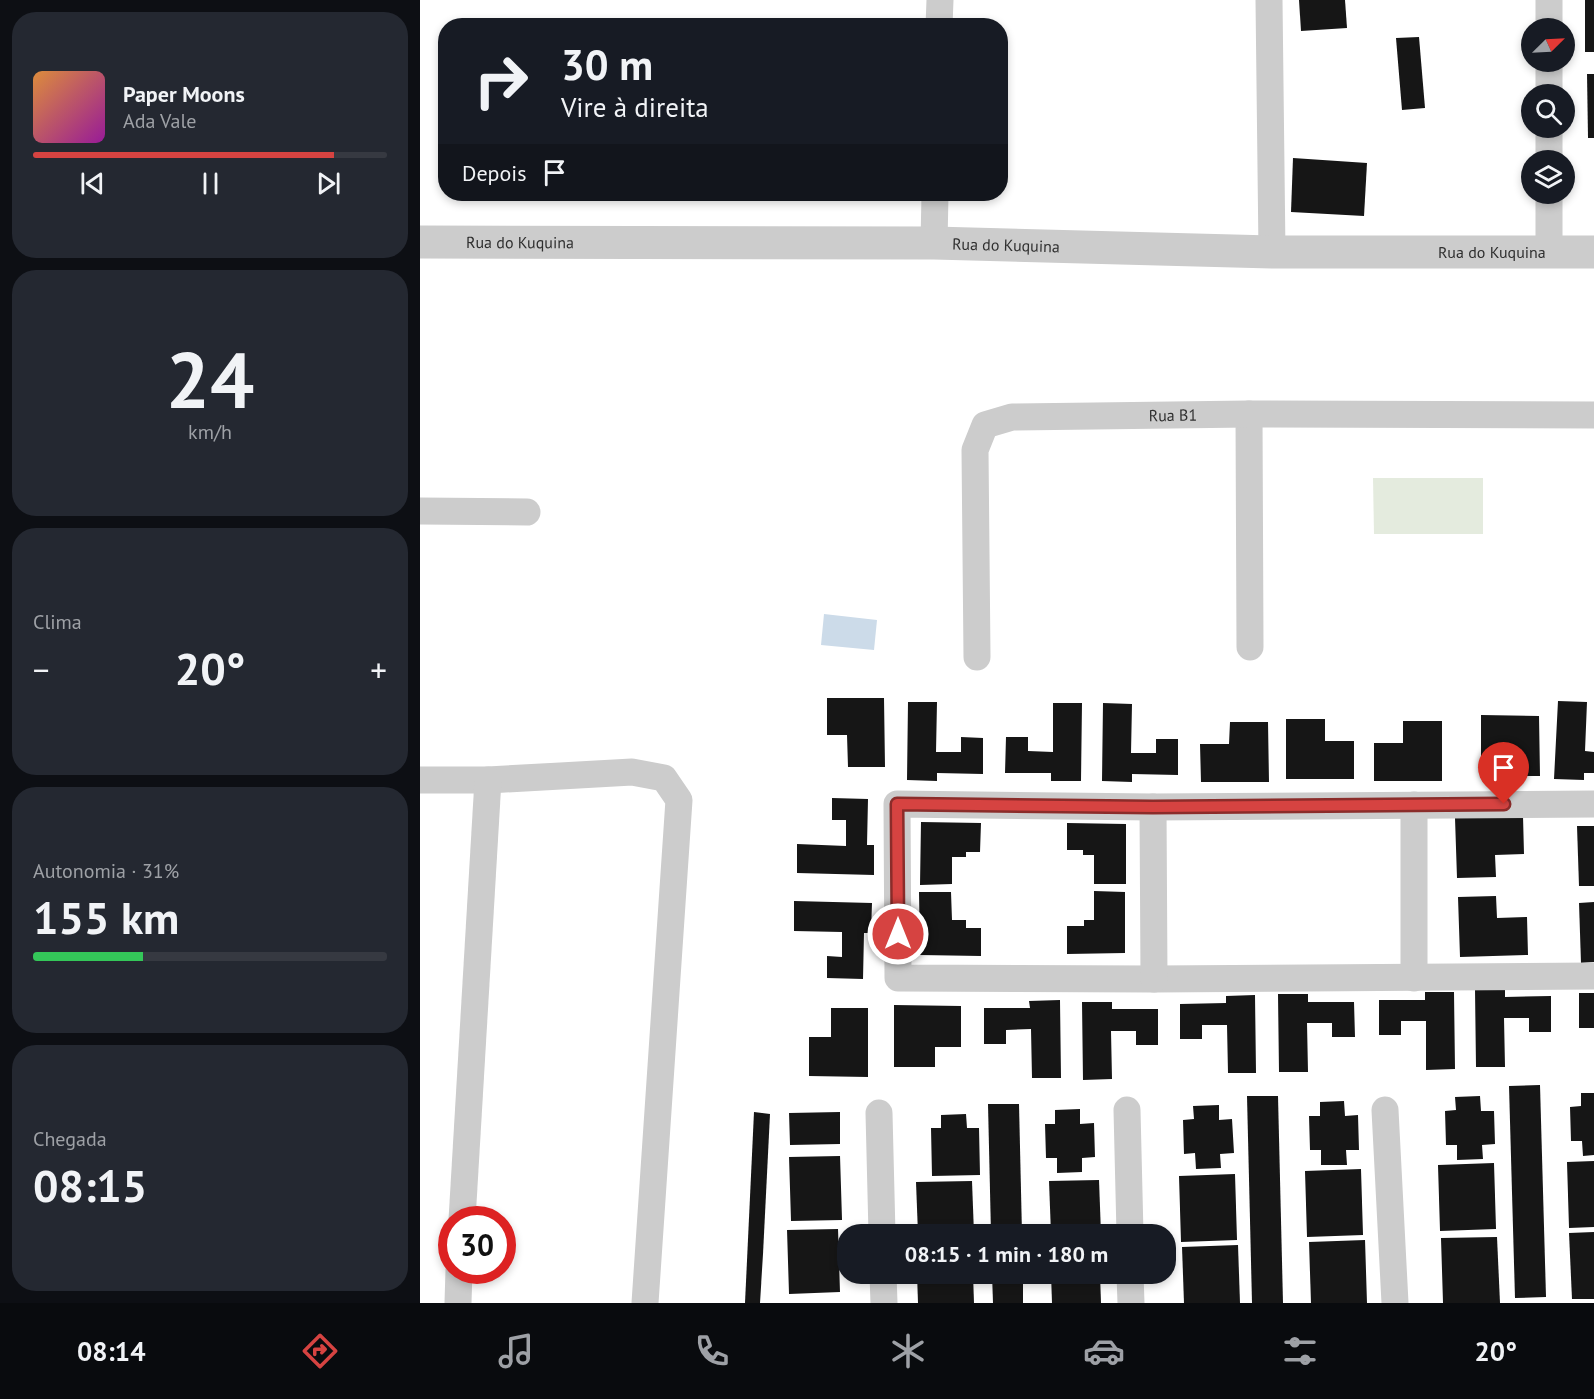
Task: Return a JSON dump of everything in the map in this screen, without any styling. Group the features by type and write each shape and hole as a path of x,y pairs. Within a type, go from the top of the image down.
{"street":[{"path":"939,18 940,0"},
{"path":"1269,0 1272,252"},
{"path":"1549,0 1549,18"},
{"path":"934,243 935,201"},
{"path":"1549,204 1549,252"},
{"name":"Rua do Kuquina","path":"420,242 934,243 1272,252 1594,252"},
{"path":"1249,414 1250,647"},
{"name":"Rua B1","path":"977,657 975,450 985,425 1011,417 1249,414 1594,415"},
{"path":"420,511 526,512"},
{"path":"420,780 488,780 632,772 664,778 679,800 645,1303"},
{"path":"463,1206 488,780"},
{"path":"1594,804 1153,807 897,804 898,978 1594,976"},
{"path":"1413,805 1414,978"},
{"path":"1153,807 1154,979"},
{"path":"1127,1110 1130,1224"},
{"path":"1385,1110 1395,1303"},
{"path":"879,1113 882,1224"},
{"path":"458,1303 459,1284"},
{"path":"883,1284 884,1303"},
{"path":"1130,1284 1131,1303"}],"shaded area":[{"path":"1373,478 1483,478 1483,534 1374,534"}],"water":[{"path":"824,614 877,620 874,650 821,645"}],"building":[{"path":"1299,0 1345,0 1347,28 1301,31"},
{"path":"1585,0 1594,0 1594,52 1585,52"},
{"path":"1419,37 1425,108 1402,110 1396,38"},
{"path":"1587,74 1594,74 1594,138 1588,138"},
{"path":"1293,158 1367,163 1364,216 1291,212"},
{"path":"827,698 884,698 885,767 848,767 847,735 827,735"},
{"path":"1558,701 1587,702 1585,751 1594,752 1594,773 1584,773 1584,780 1554,779"},
{"path":"908,702 937,702 936,752 961,752 961,737 983,738 983,774 937,773 937,781 907,780"},
{"path":"1053,703 1082,703 1081,781 1051,781 1051,773 1005,773 1006,737 1028,737 1028,751 1053,752"},
{"path":"1103,703 1132,704 1131,753 1156,753 1156,739 1178,739 1178,775 1132,774 1132,782 1102,781"},
{"path":"1481,715 1539,716 1540,776 1512,776 1512,762 1509,762 1509,765 1495,765 1495,761 1481,761"},
{"path":"1286,719 1325,719 1325,741 1354,741 1354,779 1286,779"},
{"path":"1403,721 1442,721 1442,781 1374,781 1374,743 1403,743"},
{"path":"1230,722 1268,722 1269,782 1201,782 1200,744 1229,744"},
{"path":"832,798 868,799 867,845 874,845 874,875 797,873 797,844 846,846 846,820 832,820"},
{"path":"1523,816 1524,854 1495,855 1496,877 1457,878 1455,818"},
{"path":"921,822 981,823 980,852 966,852 966,857 952,857 952,884 920,885"},
{"path":"1067,823 1126,824 1126,884 1094,884 1094,855 1083,855 1083,850 1067,850"},
{"path":"1577,826 1594,826 1594,886 1579,886"},
{"path":"1094,891 1125,892 1125,953 1067,954 1067,926 1084,926 1084,920 1094,920"},
{"path":"919,892 951,892 952,920 966,920 966,928 981,928 981,956 920,955"},
{"path":"1496,896 1497,918 1527,917 1528,955 1460,957 1458,897"},
{"path":"794,901 872,903 871,933 864,933 863,979 827,978 827,956 842,957 842,932 794,931"},
{"path":"1594,902 1594,962 1581,963 1579,903"},
{"path":"1475,989 1505,989 1505,997 1551,996 1551,1032 1529,1032 1529,1018 1504,1018 1505,1067 1476,1067"},
{"path":"1425,992 1454,992 1455,1069 1426,1070 1426,1021 1401,1021 1401,1035 1379,1035 1379,1000 1425,1000"},
{"path":"1579,993 1594,993 1594,1028 1579,1028"},
{"path":"1278,994 1308,994 1308,1002 1354,1002 1355,1037 1332,1037 1332,1023 1307,1023 1308,1072 1279,1072"},
{"path":"1255,995 1256,1073 1228,1073 1227,1025 1202,1025 1202,1039 1180,1039 1180,1004 1226,1003 1226,996"},
{"path":"1060,1000 1061,1078 1032,1078 1031,1029 1006,1030 1006,1044 984,1044 984,1008 1030,1008 1029,1001"},
{"path":"1082,1002 1112,1002 1112,1009 1158,1009 1158,1045 1136,1045 1136,1031 1111,1031 1112,1079 1083,1080"},
{"path":"894,1005 961,1006 961,1047 935,1047 935,1067 894,1067"},
{"path":"831,1008 868,1008 868,1077 809,1076 809,1037 831,1037"},
{"path":"1540,1085 1546,1297 1515,1298 1509,1086"},
{"path":"1581,1093 1594,1093 1594,1155 1583,1156 1582,1141 1571,1141 1570,1107 1581,1106"},
{"path":"1247,1096 1278,1096 1283,1303 1252,1303"},
{"path":"1480,1096 1481,1111 1494,1111 1495,1144 1482,1145 1483,1159 1457,1160 1457,1145 1446,1145 1445,1111 1456,1110 1455,1097"},
{"path":"1344,1101 1345,1116 1358,1115 1359,1150 1346,1150 1347,1165 1321,1165 1321,1150 1310,1150 1309,1116 1320,1116 1320,1102"},
{"path":"988,1104 1019,1104 1022,1224 991,1224"},
{"path":"1219,1105 1219,1120 1232,1119 1234,1153 1220,1154 1221,1168 1196,1169 1195,1153 1184,1154 1183,1120 1194,1119 1193,1106"},
{"path":"1080,1109 1080,1124 1094,1123 1095,1157 1082,1158 1082,1172 1057,1173 1057,1158 1046,1158 1045,1124 1055,1124 1055,1110"},
{"path":"754,1112 770,1114 760,1303 745,1303"},
{"path":"840,1112 840,1144 790,1145 789,1113"},
{"path":"966,1114 967,1128 979,1128 980,1175 932,1176 931,1128 941,1128 941,1115"},
{"path":"840,1156 842,1220 791,1221 789,1157"},
{"path":"1594,1161 1594,1227 1569,1228 1567,1162"},
{"path":"1494,1163 1496,1229 1440,1231 1438,1165"},
{"path":"1361,1169 1363,1235 1307,1237 1305,1171"},
{"path":"1235,1174 1237,1240 1181,1242 1179,1176"},
{"path":"1099,1180 1101,1224 1051,1224 1049,1181"},
{"path":"972,1181 974,1224 918,1224 916,1182"},
{"path":"837,1229 837,1284 840,1284 840,1292 789,1294 787,1230"},
{"path":"1594,1232 1594,1299 1572,1299 1569,1233"},
{"path":"1497,1237 1500,1303 1443,1303 1441,1238"},
{"path":"1365,1240 1367,1303 1311,1303 1309,1242"},
{"path":"1238,1245 1240,1303 1184,1303 1182,1247"},
{"path":"917,1284 973,1284 974,1303 918,1303"},
{"path":"992,1284 1023,1284 1023,1303 993,1303"},
{"path":"1051,1284 1100,1284 1101,1303 1052,1303"}],"route":[{"path":"898,934 897,804 1153,807 1504,804"}]}
